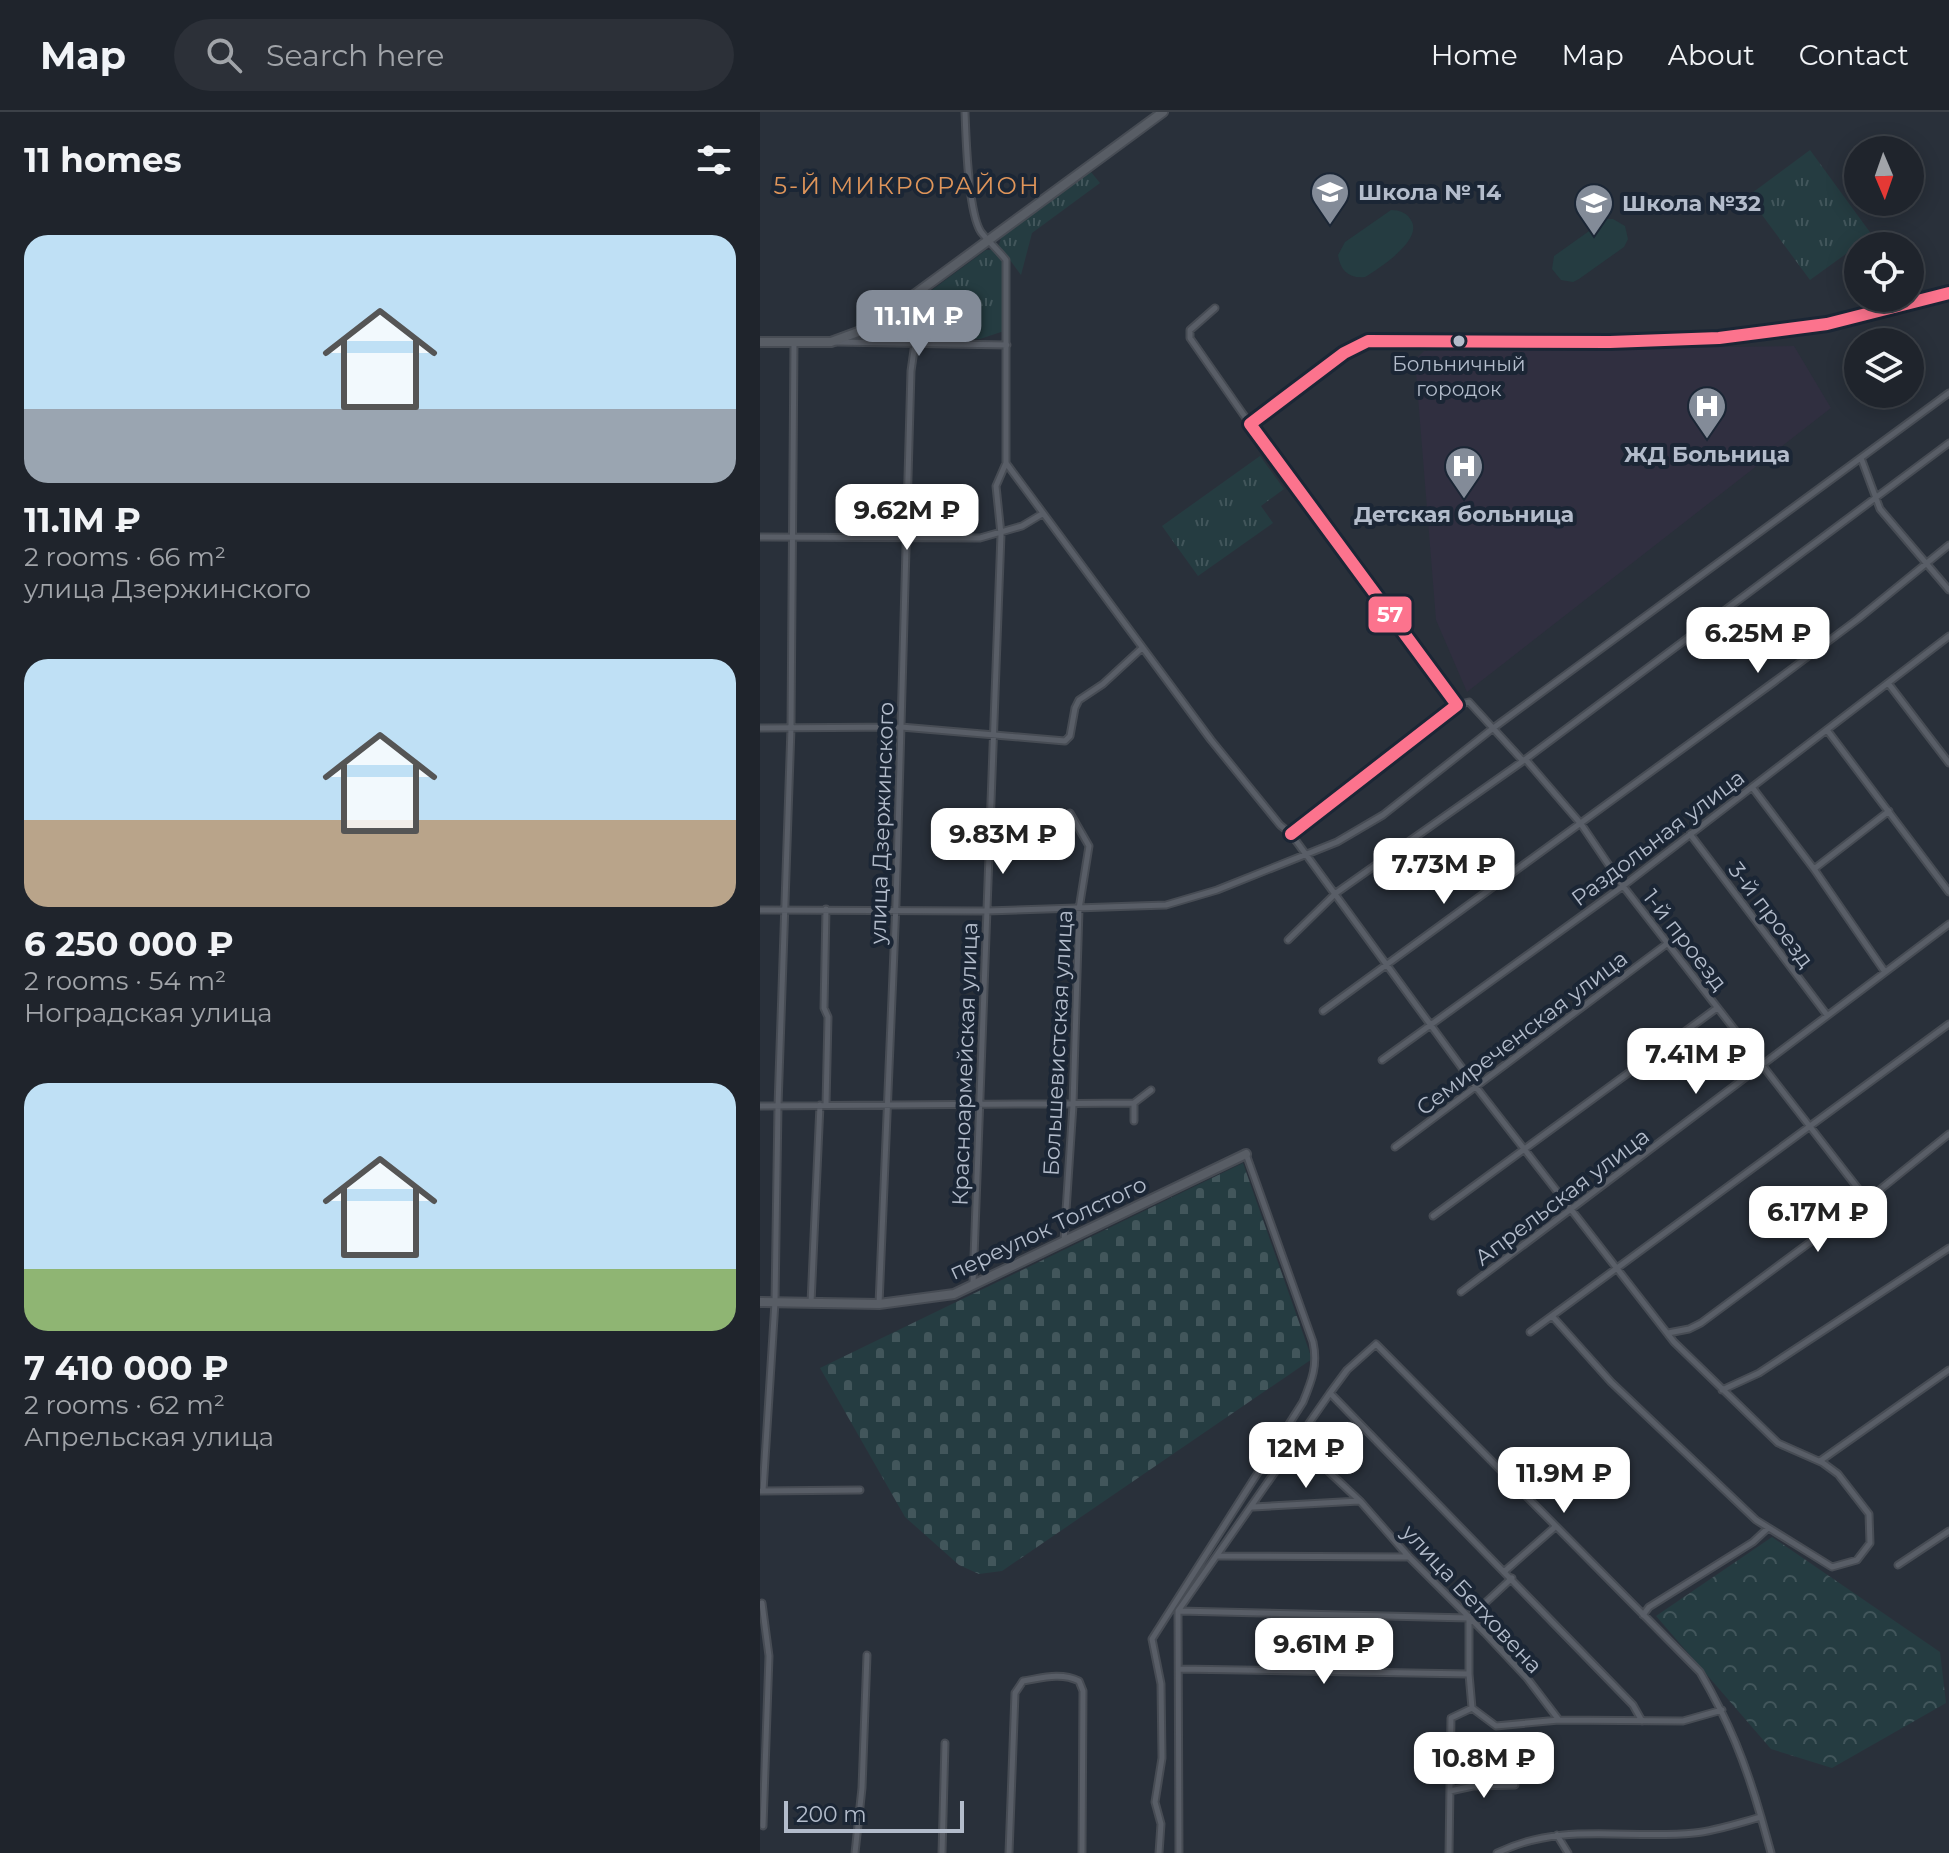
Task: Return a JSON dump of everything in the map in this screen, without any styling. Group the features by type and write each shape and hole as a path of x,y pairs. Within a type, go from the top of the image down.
{"street":[{"name":"Красноармейская улица","path":"965,112 967,165 974,209 982,233 1006,260 1007,345 1006,463 996,486 1001,534 973,1284"},
{"path":"831,342 869,328 1163,112"},
{"path":"1250,424 1344,353 1368,341 1594,343 1708,339 1827,324 1949,293"},
{"path":"1215,308 1190,330 1190,338 1457,705 1291,834"},
{"path":"760,342 1007,345"},
{"path":"794,342 791,728 778,1106 775,1302 762,1491 860,1490"},
{"name":"улица Дзержинского","path":"879,1304 896,910 911,371 915,343"},
{"path":"760,910 986,911 1166,905 1217,890 1304,855 1361,830 1492,729 1949,393"},
{"path":"1288,940 1336,893 1525,760 1949,443"},
{"path":"1861,458 1875,500 1949,590"},
{"path":"1006,463 1226,759 1291,834 1476,1087 1667,1333 1778,1443 1838,1474 1869,1514 1870,1543 1857,1560 1832,1567 1756,1520 1611,1382 1552,1316"},
{"path":"760,537 980,538 1022,526 1042,514"},
{"path":"1323,1011 1858,619 1949,545"},
{"name":"Раздольная улица","path":"1382,1060 1623,886 1949,636"},
{"path":"760,728 901,727 1065,741 1070,736 1079,700 1103,684 1142,648"},
{"path":"1888,683 1949,763"},
{"name":"1-й проезд","path":"1457,705 1471,703 1581,824 1623,886 1867,1200"},
{"path":"1827,730 1949,892"},
{"path":"1752,787 1814,869 1885,972"},
{"path":"1814,869 1889,811"},
{"name":"Большевистская улица","path":"1064,1242 1073,1105 1079,909 1089,846 1070,813"},
{"name":"3-й проезд","path":"1690,834 1827,1015"},
{"path":"811,1303 828,1017 824,1008 826,909"},
{"name":"Апрельская улица","path":"1461,1292 1949,924"},
{"name":"Семиреченская улица","path":"1395,1147 1668,943"},
{"path":"1433,1216 1717,1008"},
{"path":"1530,1332 1949,1024"},
{"path":"760,1106 1134,1103 1151,1090"},
{"path":"1134,1103 1134,1121"},
{"path":"1667,1333 1701,1323 1867,1200 1949,1134"},
{"path":"1159,1853 1161,1824 1155,1802 1162,1758 1161,1684 1152,1639 1303,1402 1315,1373 1313,1342 1246,1154"},
{"name":"переулок Толстого","path":"760,1302 879,1304 954,1294 1246,1154"},
{"path":"1722,1390 1759,1373 1949,1248"},
{"path":"1179,1853 1178,1611 1347,1370 1376,1344 1700,1672 1722,1710 1745,1762 1771,1853"},
{"path":"1819,1462 1949,1370"},
{"path":"1330,1393 1633,1705 1642,1721"},
{"name":"улица Бетховена","path":"1296,1441 1360,1501 1409,1557 1527,1678 1559,1720"},
{"path":"1253,1507 1360,1501"},
{"path":"1505,1571 1555,1527"},
{"path":"1643,1615 1649,1607 1753,1542 1768,1528"},
{"path":"1898,1565 1949,1531"},
{"path":"1218,1556 1409,1557"},
{"path":"1178,1611 1469,1618 1512,1578"},
{"path":"762,1603 769,1656 763,1826"},
{"path":"1469,1618 1472,1708 1496,1726 1559,1720 1683,1721 1722,1710"},
{"path":"855,1853 862,1788 867,1655"},
{"path":"760,1656 769,1656"},
{"path":"1180,1669 1469,1674"},
{"path":"1009,1853 1015,1693 1023,1681 1070,1677 1079,1681 1083,1691 1082,1853"},
{"path":"1449,1853 1451,1718 1472,1708"},
{"path":"942,1853 945,1743"},
{"path":"1450,1791 1473,1786 1515,1785"},
{"path":"1497,1853 1557,1834 1692,1834 1761,1817"},
{"path":"1557,1834 1568,1853"}],"shaded area":[{"path":"1794,346 1831,408 1467,692 1436,620 1415,360 1424,351"}],"green space":[{"path":"1810,150 1844,197 1844,216 1858,216 1870,232 1844,232 1844,255 1810,280 1748,196"},
{"path":"1091,172 1100,183 1032,233 1021,275 999,245 1001,238"},
{"path":"1391,210 1408,216 1413,229 1411,237 1389,261 1365,277 1347,273 1338,255 1345,242"},
{"path":"1606,219 1613,219 1625,226 1628,239 1624,247 1579,279 1573,282 1561,280 1552,269 1554,256"},
{"path":"986,250 993,250 1003,262 1004,331 980,339 879,338 871,335"},
{"path":"1260,456 1284,489 1261,506 1273,523 1198,576 1162,526"},
{"path":"1243,1163 1312,1359 1002,1571 979,1574 959,1565 905,1517 820,1368"},
{"path":"1772,1537 1940,1652 1946,1703 1832,1768 1771,1749 1656,1616"}],"transit line":[{"name":"57","path":"1291,834 1457,705 1250,424 1344,353 1368,341 1610,342 1719,338 1827,324 1949,293"}],"place":[{"name":"Школа № 14","path":"1330,226"},
{"name":"Школа №32","path":"1594,237"},
{"name":"Больничный городок","path":"1459,341"},
{"name":"ЖД Больница","path":"1707,440"},
{"name":"Детская больница","path":"1464,500"}],"district":[{"name":"5-Й МИКРОРАЙОН","path":"907,185"}]}
